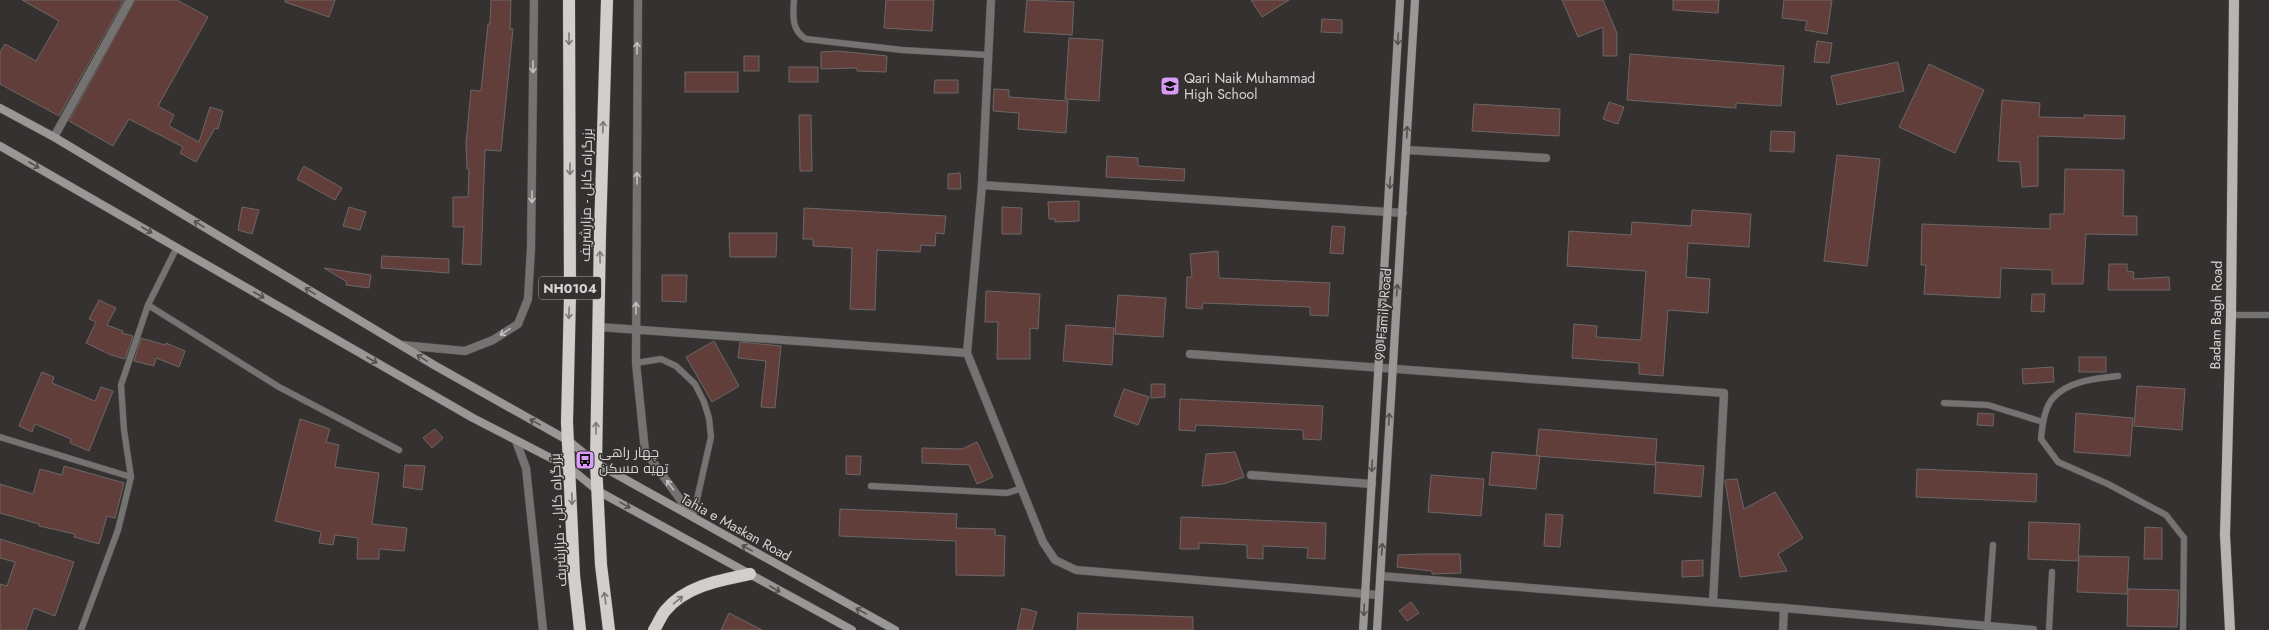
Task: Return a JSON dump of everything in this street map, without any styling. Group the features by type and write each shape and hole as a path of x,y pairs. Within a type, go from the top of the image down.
{"highway":[{"name":"بزرگراه کابل - مزارشریف","path":"569,0 570,297 567,378 574,575 580,630"},
{"name":"بزرگراه کابل - مزارشریف","path":"606,0 596,463 601,565 610,630"},
{"path":"654,630 665,611 685,594 712,582 750,574"}],"main road":[{"name":"90 Family Road","path":"1363,630 1377,368 1389,212 1400,0"},
{"name":"90 Family Road","path":"1377,630 1415,0"},
{"name":"Badam Bagh Road","path":"2230,630 2225,535 2230,315 2234,0"},
{"name":"Tahia e Maskan Road","path":"0,108 54,137 401,345 569,441 596,463 895,630"},
{"path":"0,146 516,441 570,468 598,491 852,630"}],"street":[{"path":"54,137 130,0"},
{"path":"401,345 465,351 494,340 518,324 528,299 531,248 534,0"},
{"path":"638,0 636,363 645,451 693,517"},
{"path":"991,0 982,185 967,353 1043,542 1055,560 1076,570 1379,595"},
{"path":"1406,150 1546,158"},
{"path":"982,185 1403,213"},
{"path":"600,327 967,353"},
{"path":"1190,354 1724,393 1713,602"},
{"path":"516,441 526,468 543,630"},
{"path":"1251,475 1372,484"},
{"path":"1380,576 1784,608 1987,629 2033,630"},
{"path":"1783,630 1784,608"}],"lane":[{"path":"794,0 794,26 806,39 902,50 988,55"},
{"path":"81,630 118,530 131,477 124,430 121,385 148,305 177,248"},
{"path":"148,305 279,387 399,450"},
{"path":"2230,315 2269,315"},
{"path":"636,363 661,359 676,366 695,384 704,402 709,418 711,437 693,517"},
{"path":"2118,376 2068,386 2052,399 2043,422 2041,439 2058,462 2108,484 2166,515 2184,538 2183,630"},
{"path":"1944,403 1988,405 2043,422"},
{"path":"0,437 131,477"},
{"path":"871,486 1007,493 1022,488"},
{"path":"1987,629 1993,545"},
{"path":"2049,630 2052,572"}],"building":[{"path":"22,0 124,0 59,116 0,84 0,52 5,44 36,61 59,21"},
{"path":"135,0 177,0 208,17 158,106 174,115 169,126 199,142 210,107 223,111 218,129 215,128 196,162 180,153 183,147 129,119 113,146 69,121"},
{"path":"285,0 335,0 329,17 285,2"},
{"path":"491,0 511,0 510,29 513,29 501,151 485,150 481,265 462,264 464,227 453,227 453,197 468,197 469,169 467,169 466,143 471,90 481,91 488,24 490,24"},
{"path":"886,0 934,0 932,31 884,28"},
{"path":"1027,0 1074,2 1072,35 1024,32"},
{"path":"1251,0 1289,0 1262,17"},
{"path":"1562,0 1603,0 1617,33 1617,56 1603,56 1603,27 1578,37"},
{"path":"1673,0 1719,0 1718,13 1673,10"},
{"path":"1784,0 1832,0 1827,34 1805,30 1807,21 1782,18"},
{"path":"1322,19 1342,20 1342,33 1321,32"},
{"path":"1069,38 1103,40 1099,101 1065,99"},
{"path":"1817,41 1832,43 1829,63 1814,62"},
{"path":"838,51 887,56 886,72 857,71 857,68 821,69 821,52"},
{"path":"1630,54 1784,66 1781,106 1736,103 1736,108 1627,100"},
{"path":"744,56 759,56 759,71 744,71"},
{"path":"1898,62 1904,91 1837,105 1831,76"},
{"path":"1929,64 1984,90 1955,153 1899,127"},
{"path":"789,67 818,67 818,82 789,82"},
{"path":"685,72 738,72 738,92 685,92"},
{"path":"935,80 958,80 958,93 934,93"},
{"path":"994,89 1009,90 1009,97 1068,101 1066,133 1018,129 1019,113 993,111"},
{"path":"2002,100 2040,103 2039,117 2084,118 2084,115 2125,116 2124,139 2038,136 2038,186 2022,187 2020,162 1998,161"},
{"path":"1609,102 1624,107 1618,124 1603,119"},
{"path":"1474,104 1560,109 1559,136 1472,131"},
{"path":"799,115 811,115 812,171 800,171"},
{"path":"1771,131 1795,132 1794,152 1770,151"},
{"path":"1837,155 1880,159 1867,266 1824,261"},
{"path":"1107,156 1138,158 1138,166 1185,169 1184,181 1106,177"},
{"path":"304,166 342,188 335,200 297,179"},
{"path":"2065,169 2124,170 2123,216 2137,216 2137,235 2086,234 2083,284 2052,284 2052,270 2001,268 2000,298 1924,294 1926,265 1921,265 1922,224 2050,229 2050,214 2064,214"},
{"path":"960,173 961,189 948,189 948,174"},
{"path":"1079,201 1079,221 1055,222 1055,219 1049,219 1048,202"},
{"path":"242,207 259,210 252,234 238,230"},
{"path":"349,207 366,212 360,230 343,226"},
{"path":"1002,207 1022,208 1021,234 1002,234"},
{"path":"804,208 946,216 944,234 936,233 935,246 921,245 920,252 877,250 875,310 850,309 852,248 813,246 813,239 803,239"},
{"path":"1692,210 1751,214 1749,247 1688,243 1686,277 1710,279 1708,313 1668,310 1663,376 1639,374 1639,363 1572,358 1574,324 1597,326 1596,337 1641,340 1646,271 1567,266 1569,231 1631,235 1632,222 1691,226"},
{"path":"1332,226 1345,227 1343,254 1330,253"},
{"path":"729,233 777,233 776,257 730,257"},
{"path":"1218,251 1219,278 1330,283 1328,316 1310,315 1310,307 1203,303 1202,309 1186,308 1187,277 1192,277 1190,254"},
{"path":"382,256 449,259 449,273 381,268"},
{"path":"2109,264 2127,264 2127,271 2134,272 2133,279 2169,277 2170,290 2108,290"},
{"path":"324,268 371,275 369,288 346,285 347,282"},
{"path":"662,275 687,275 686,302 662,301"},
{"path":"986,291 1040,294 1038,329 1030,328 1030,359 997,359 998,322 985,322"},
{"path":"2032,294 2045,294 2044,312 2031,311"},
{"path":"1118,295 1166,298 1163,337 1115,334"},
{"path":"99,300 116,308 107,325 123,331 122,333 133,336 125,359 111,355 86,343 96,322 89,319"},
{"path":"1066,325 1114,328 1112,365 1063,361"},
{"path":"141,338 165,345 166,343 185,351 179,367 156,358 154,366 134,361"},
{"path":"714,341 739,386 712,402 686,357"},
{"path":"740,342 781,346 775,408 761,407 766,361 738,358"},
{"path":"2079,357 2106,357 2106,372 2079,372"},
{"path":"2053,367 2054,382 2023,384 2022,369"},
{"path":"42,372 54,377 52,383 95,401 101,387 113,391 89,451 70,443 71,439 35,424 32,432 19,426"},
{"path":"1151,384 1165,384 1165,397 1151,398"},
{"path":"2137,386 2185,389 2182,430 2134,426"},
{"path":"1124,389 1149,397 1138,425 1114,416"},
{"path":"1180,399 1323,406 1321,440 1303,439 1303,430 1196,425 1195,431 1179,430"},
{"path":"1978,413 1994,414 1993,426 1977,425"},
{"path":"2076,413 2133,418 2130,456 2074,452"},
{"path":"300,419 330,429 326,442 339,445 335,467 379,473 372,524 407,528 404,551 379,549 379,559 357,559 358,538 335,535 333,545 319,543 321,532 275,521"},
{"path":"435,429 443,438 432,448 423,438"},
{"path":"1539,429 1657,439 1655,465 1536,456"},
{"path":"977,442 993,477 977,484 969,465 922,463 922,448 962,449"},
{"path":"1235,452 1244,477 1223,484 1202,486 1206,454"},
{"path":"1492,452 1540,456 1536,489 1489,485"},
{"path":"846,456 861,456 860,475 846,474"},
{"path":"1656,462 1704,466 1701,497 1654,493"},
{"path":"405,465 425,466 422,490 403,487"},
{"path":"64,466 124,483 115,518 107,516 99,544 74,537 75,534 39,526 39,524 0,513 0,484 33,494 40,469 62,475"},
{"path":"1917,469 2037,474 2036,502 1916,497"},
{"path":"1431,475 1484,479 1481,516 1428,512"},
{"path":"1737,479 1744,509 1775,492 1803,538 1778,554 1787,571 1740,577 1725,480"},
{"path":"840,509 957,514 956,528 995,529 995,535 1005,536 1004,576 956,575 956,541 839,536"},
{"path":"1546,514 1563,515 1560,547 1544,546"},
{"path":"1181,517 1326,523 1325,559 1307,558 1308,548 1263,546 1263,559 1247,558 1247,545 1199,543 1199,549 1180,549"},
{"path":"2029,522 2080,524 2078,561 2028,559"},
{"path":"2145,527 2162,528 2162,559 2144,559"},
{"path":"0,539 74,562 55,616 34,608 26,630 0,630 0,584 7,586 15,562 0,558"},
{"path":"1460,554 1461,573 1432,574 1432,571 1397,567 1398,555"},
{"path":"2079,556 2129,557 2127,594 2077,592"},
{"path":"1703,560 1703,576 1682,577 1682,561"},
{"path":"2128,589 2179,590 2177,627 2127,626"},
{"path":"1411,602 1419,613 1407,621 1399,611"},
{"path":"1022,608 1037,612 1032,630 1017,630"},
{"path":"729,613 762,630 721,630"},
{"path":"1078,613 1193,617 1193,630 1077,630"}],"place":[{"name":"Qari Naik Muhammad High School","path":"1170,86"},
{"name":"چهار راهی تهیه مسکن","path":"585,460"}]}
